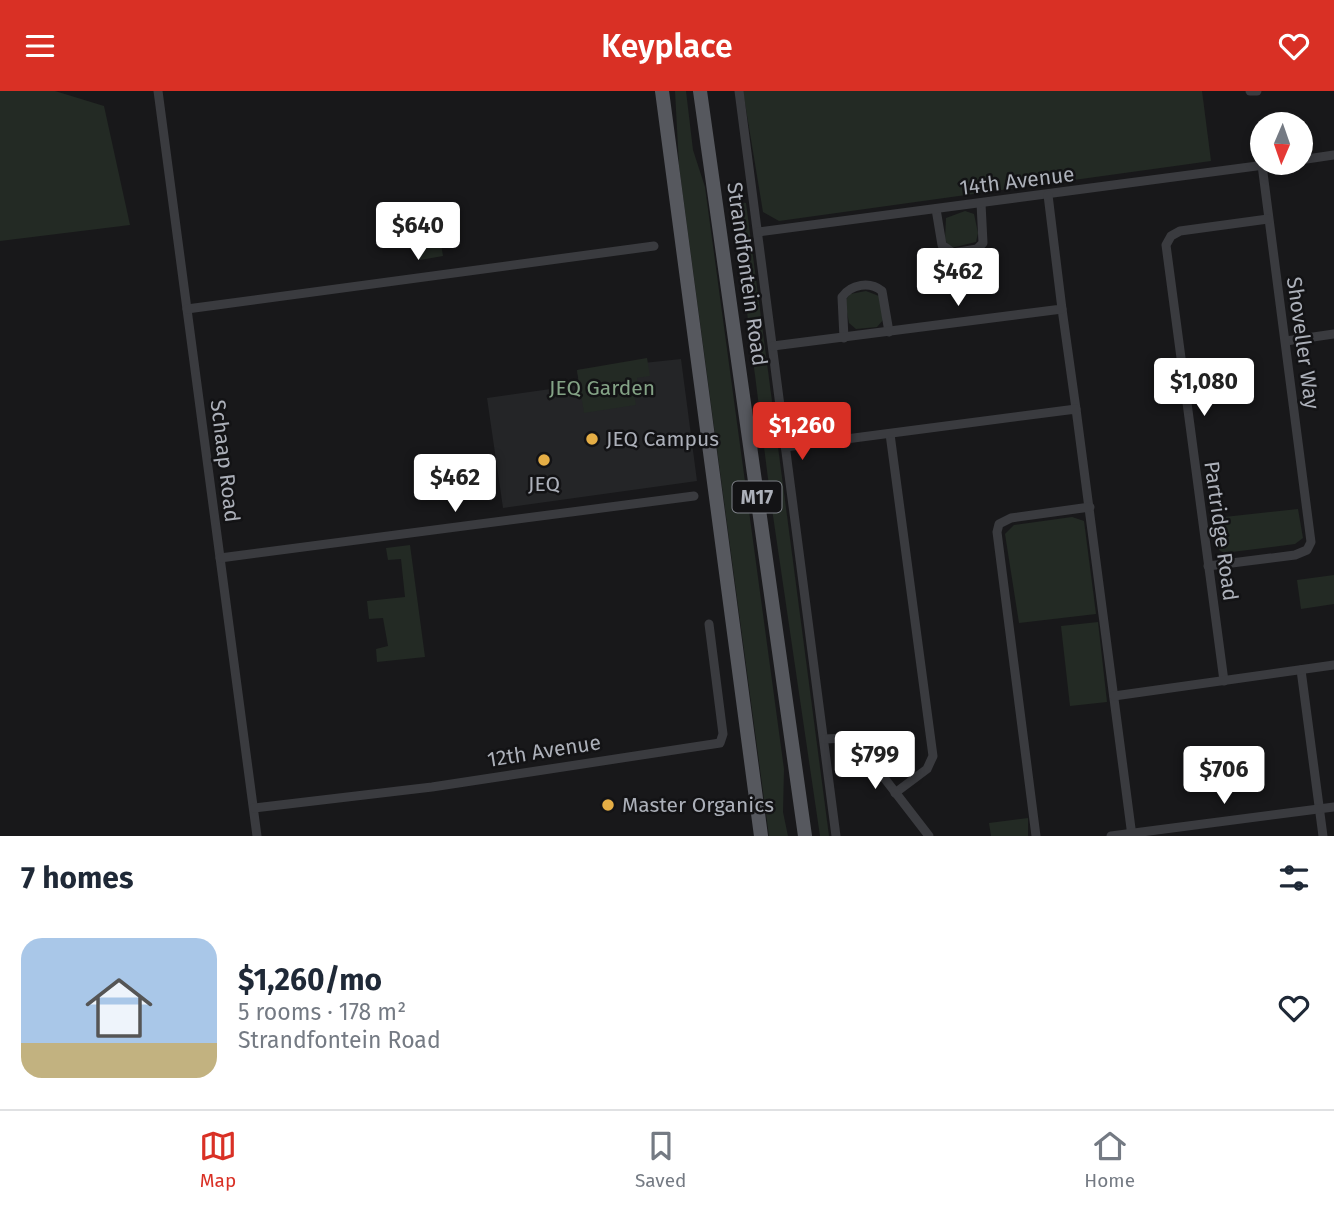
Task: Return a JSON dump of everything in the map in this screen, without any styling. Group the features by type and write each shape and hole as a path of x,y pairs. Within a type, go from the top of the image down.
{"main road":[{"name":"M17","path":"662,91 761,836"},
{"name":"Strandfontein Road","path":"700,91 805,836"}],"street":[{"name":"Schaap Road","path":"158,91 257,836"},
{"name":"Strandfontein Road","path":"739,91 836,836"},
{"path":"1250,91 1257,91"},
{"path":"1313,158 1334,155"},
{"name":"14th Avenue","path":"758,232 1250,166"},
{"name":"Shoveller Way","path":"1208,566 1296,555 1307,550 1311,542 1263,175"},
{"path":"1048,195 1132,835"},
{"path":"936,209 942,245 953,253 977,249 983,243 981,203"},
{"name":"Partridge Road","path":"1224,681 1166,245 1171,236 1180,231 1268,219"},
{"path":"187,309 654,246"},
{"path":"844,338 842,297 850,289 867,285 883,291 889,332"},
{"path":"773,346 1062,309"},
{"path":"1286,341 1334,334"},
{"path":"785,447 1076,409"},
{"path":"890,434 933,756 927,769 895,793"},
{"path":"220,558 694,496"},
{"path":"1036,836 997,532 1002,521 1011,517 1090,507"},
{"name":"12th Avenue","path":"254,808 432,787 720,743 723,734 709,624"},
{"path":"1114,696 1334,665"},
{"path":"1301,670 1323,836"},
{"path":"824,739 848,738 858,744 929,836"},
{"path":"1111,836 1334,807"}],"shaded area":[{"name":"JEQ Campus","path":"681,359 697,481 503,508 487,398 579,385 577,370"}],"green space":[{"path":"0,91 55,91 104,106 130,225 0,241"},
{"path":"675,91 686,91 693,150 705,187 784,769 783,812 788,836 769,836 679,166"},
{"path":"743,91 1202,91 1211,161 779,221 763,212"},
{"path":"733,201 746,203 829,836 820,836 771,502"},
{"path":"965,211 974,214 978,233 976,242 951,248 945,240 946,218"},
{"path":"436,213 443,256 420,260 413,217"},
{"path":"866,291 879,296 883,320 877,327 856,329 849,323 845,301 850,294"},
{"name":"JEQ Garden","path":"647,358 650,376 637,378 640,391 634,392 636,405 584,413 577,370"},
{"path":"1298,509 1303,538 1295,544 1224,553 1219,550 1215,518"},
{"path":"1072,517 1084,521 1096,614 1019,623 1005,534 1014,525"},
{"path":"410,545 425,657 377,662 376,649 388,646 383,618 369,619 367,601 405,597 401,559 388,560 386,548"},
{"path":"1334,575 1334,604 1301,609 1297,580"},
{"path":"1098,622 1107,702 1070,706 1061,626"},
{"path":"1028,818 1028,836 991,836 989,823"}],"place":[{"name":"JEQ Campus","path":"592,439"},
{"name":"JEQ","path":"544,460"},
{"name":"Master Organics","path":"608,805"}]}
